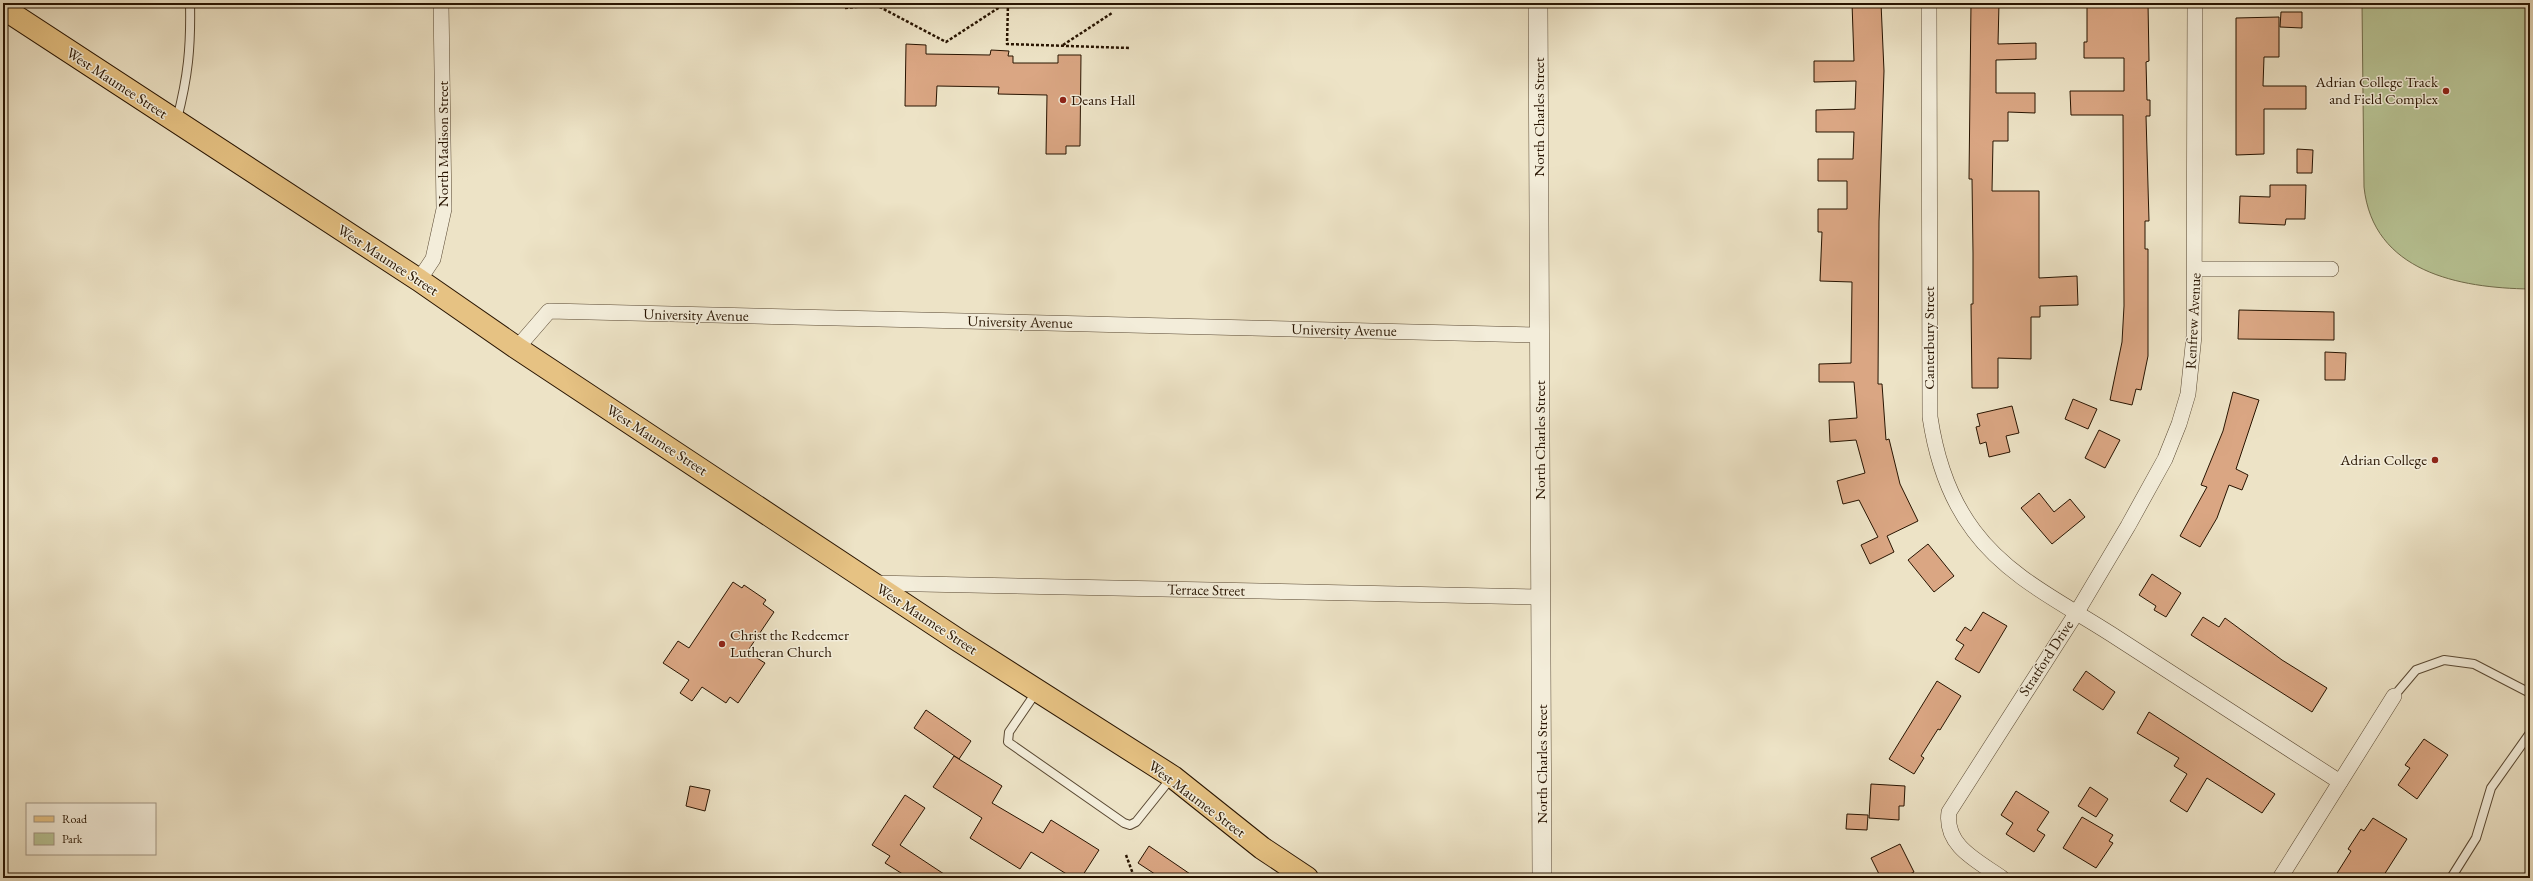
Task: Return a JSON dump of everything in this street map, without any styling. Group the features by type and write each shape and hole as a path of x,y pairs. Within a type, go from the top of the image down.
{"main road":[{"name":"West Maumee Street","path":"3,8 420,280 517,348 871,583 1172,777 1262,848 1307,878"}],"street":[{"name":"North Madison Street","path":"420,280 433,258 444,210 441,3"},
{"name":"North Charles Street","path":"1538,3 1542,878"},
{"name":"Canterbury Street","path":"1929,3 1928,377 1930,417 1934,441 1955,501 1974,531 1994,555 2024,580 2077,612"},
{"name":"Renfrew Avenue","path":"2077,612 2165,459 2179,424 2188,394 2192,367 2196,269 2195,3"},
{"path":"2196,269 2332,269"},
{"name":"University Avenue","path":"517,348 549,311 1539,335"},
{"name":"Terrace Street","path":"871,583 1541,597"},
{"name":"Stratford Drive","path":"2002,878 1965,852 1953,840 1947,826 1949,812 2077,612 2340,782"},
{"path":"2280,878 2394,696"}],"lane":[{"path":"176,122 186,82 191,47 190,3"},
{"path":"2394,696 2416,670 2444,660 2474,664 2530,693"},
{"path":"1037,690 1009,732 1008,742 1124,823 1130,825 1136,822 1172,777"},
{"path":"2451,878 2476,838 2491,788 2530,733"}],"path":[{"path":"845,8 876,5 946,42 1007,3"},
{"path":"1007,3 1007,44 1130,48"},
{"path":"1062,45 1112,13"},
{"path":"1126,855 1133,874 1139,878"}],"green space":[{"name":"Adrian College Track and Field Complex","path":"2362,3 2530,3 2530,289 2475,285 2449,279 2424,270 2402,256 2384,239 2371,216 2364,187"}],"building":[{"path":"1852,3 1881,3 1884,71 1879,221 1878,384 1882,384 1886,440 1889,439 1900,484 1918,521 1887,536 1894,552 1870,564 1861,545 1878,537 1859,500 1843,504 1837,481 1865,473 1856,440 1830,442 1829,420 1857,418 1854,382 1819,382 1819,364 1851,363 1852,282 1820,281 1822,232 1818,232 1818,209 1847,209 1847,181 1818,181 1818,159 1853,159 1854,132 1816,132 1816,110 1855,109 1856,81 1814,82 1814,61 1854,61"},
{"path":"1971,3 1999,3 1998,44 2036,43 2036,59 1996,60 1996,93 2035,93 2035,113 2008,112 2008,141 1993,141 1992,191 2039,191 2039,278 2077,276 2078,305 2040,306 2040,317 2031,317 2031,359 1998,358 1998,388 1972,388 1972,179 1969,179"},
{"path":"2087,3 2148,3 2149,61 2146,62 2147,100 2150,100 2150,116 2146,116 2149,221 2145,221 2145,249 2148,249 2148,356 2141,390 2136,389 2132,405 2110,400 2122,342 2124,306 2123,115 2071,115 2070,91 2124,91 2124,58 2084,58 2084,42 2087,42"},
{"path":"2281,12 2302,12 2302,28 2280,27"},
{"path":"2279,17 2279,57 2264,57 2263,86 2306,86 2306,109 2264,109 2264,154 2236,155 2236,18"},
{"name":"Deans Hall","path":"906,44 926,45 926,54 990,55 991,50 1009,51 1008,56 1013,56 1013,63 1058,63 1058,55 1081,55 1080,146 1066,146 1066,154 1046,154 1047,95 998,94 999,87 937,86 936,106 905,106"},
{"path":"2297,149 2313,150 2312,173 2297,173"},
{"path":"2270,185 2306,185 2305,219 2286,219 2285,225 2239,223 2240,196 2270,197"},
{"path":"2239,310 2334,312 2334,340 2238,339"},
{"path":"2325,352 2346,353 2345,380 2325,380"},
{"path":"2233,392 2259,400 2236,469 2248,475 2242,490 2229,485 2217,518 2200,547 2180,536 2207,487 2201,485 2223,431"},
{"path":"2073,399 2097,409 2088,429 2065,419"},
{"path":"2012,406 2019,433 2006,436 2010,452 1989,457 1986,442 1980,444 1976,427 1980,426 1977,414"},
{"path":"2099,430 2120,440 2105,468 2085,458"},
{"path":"2039,493 2054,512 2070,499 2085,517 2052,544 2021,508"},
{"path":"1928,544 1954,576 1934,592 1908,560"},
{"path":"2152,574 2181,593 2166,617 2154,610 2156,606 2139,595"},
{"name":"Christ the Redeemer Lutheran Church","path":"733,582 742,588 744,585 766,600 763,604 774,612 747,652 765,663 738,703 730,697 726,703 702,687 692,701 680,693 689,680 663,663 678,641 689,648"},
{"path":"1983,612 2007,626 1979,673 1955,659 1964,645 1956,640 1965,627 1971,631"},
{"path":"2203,617 2219,627 2225,618 2282,660 2327,688 2312,712 2191,635"},
{"path":"2086,671 2115,692 2103,710 2073,690"},
{"path":"1937,681 1961,696 1940,730 1938,729 1921,756 1924,758 1914,774 1889,759"},
{"path":"926,710 971,741 959,759 914,728"},
{"path":"2149,712 2275,794 2262,813 2207,778 2187,812 2170,801 2187,774 2174,766 2179,758 2137,733"},
{"path":"2424,739 2448,755 2417,799 2398,785 2410,768 2405,765"},
{"path":"954,756 1002,786 992,803 1043,833 1051,820 1099,850 1081,878 1073,878 1031,852 1020,869 970,838 982,818 933,787"},
{"path":"1871,784 1905,786 1904,806 1899,806 1899,820 1869,818"},
{"path":"690,786 710,790 705,811 686,806"},
{"path":"2090,787 2108,799 2096,817 2078,806"},
{"path":"2016,791 2049,812 2037,830 2045,835 2034,852 2006,834 2013,823 2001,815"},
{"path":"905,795 925,808 900,845 950,878 909,878 885,863 890,856 872,845"},
{"path":"1847,814 1868,815 1867,830 1846,829"},
{"path":"2082,817 2113,835 2109,841 2113,843 2096,868 2063,848"},
{"path":"2373,818 2407,839 2382,878 2334,878 2351,851 2348,849 2361,829 2364,831"},
{"path":"1900,844 1914,872 1902,878 1881,878 1871,858"},
{"path":"1149,846 1196,878 1161,878 1138,863"}],"place":[{"name":"Adrian College Track and Field Complex","path":"2446,91"},
{"name":"Deans Hall","path":"1063,100"},
{"name":"Adrian College","path":"2435,460"},
{"name":"Christ the Redeemer Lutheran Church","path":"722,644"}]}
